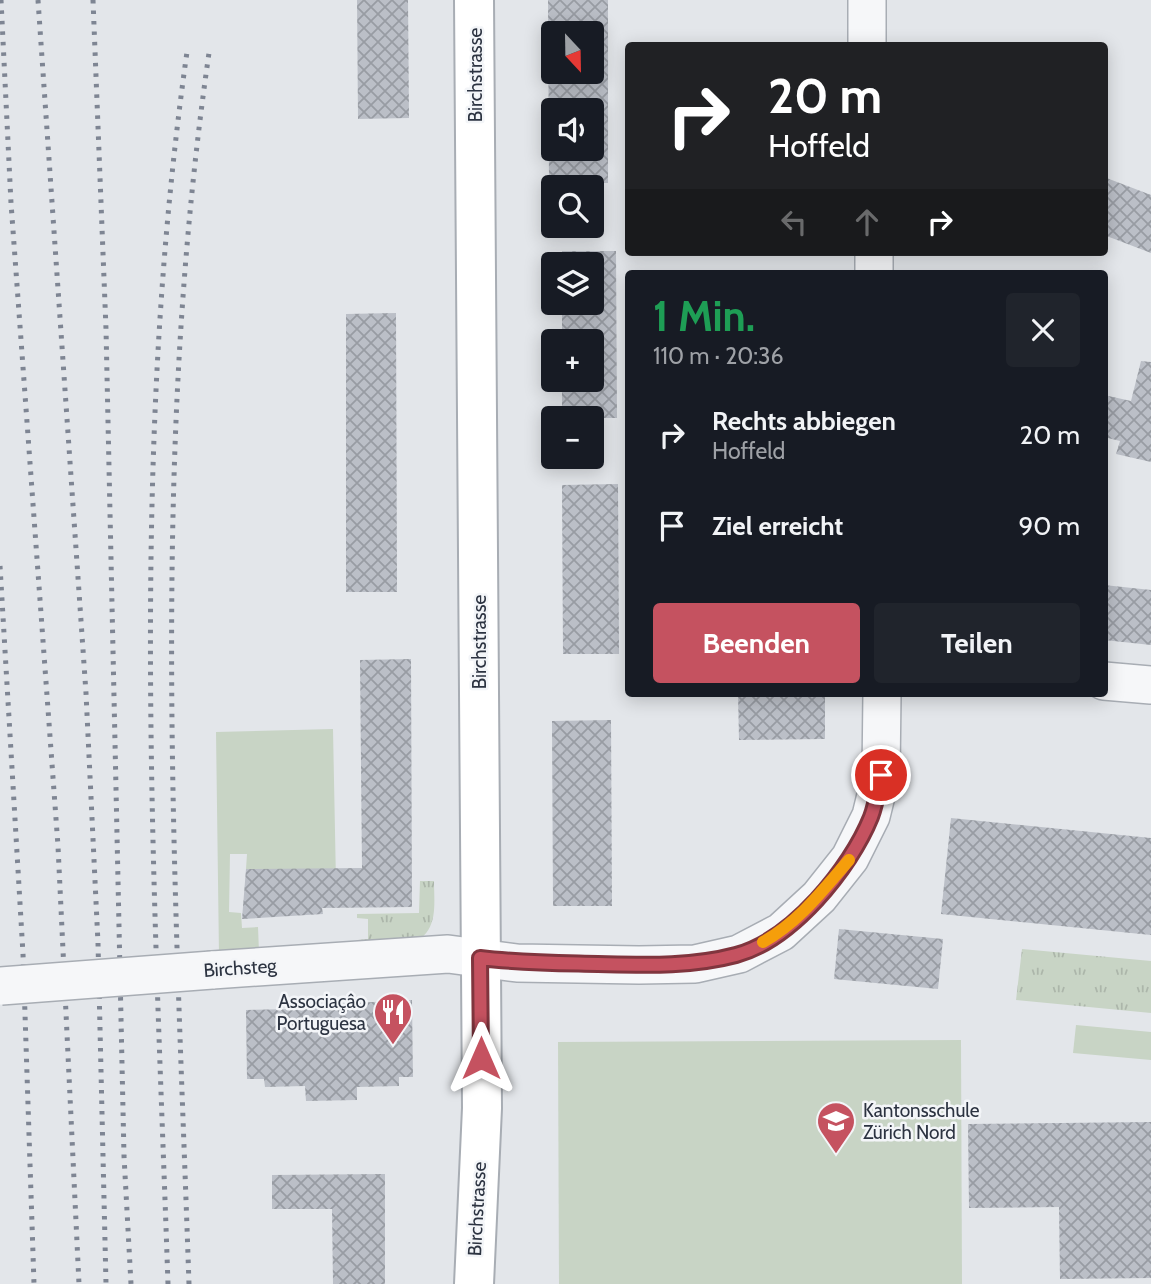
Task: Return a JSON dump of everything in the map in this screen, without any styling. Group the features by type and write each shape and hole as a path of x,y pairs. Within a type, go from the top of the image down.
{"main road":[{"name":"Birchstrasse","path":"474,0 482,1108 474,1284"}],"street":[{"path":"866,0 867,42"},
{"path":"1108,681 1151,685"},
{"name":"Birchsteg","path":"1,986 448,954 517,963 695,964 739,954 782,932 819,897 850,858 871,816 881,775 882,697"}],"green space":[{"path":"333,729 336,882 246,869 247,854 230,854 229,912 241,913 242,928 258,927 259,952 219,955 216,732"},
{"path":"420,881 434,881 433,920 426,933 421,938 357,945 358,940 368,939 368,919 357,918 357,914 419,913"},
{"path":"1022,949 1151,961 1151,1013 1016,1000"},
{"path":"1076,1025 1151,1032 1151,1060 1073,1053"},
{"path":"961,1040 962,1284 559,1284 558,1042"}],"building":[{"path":"357,0 408,0 409,118 358,119"},
{"path":"548,0 608,0 608,183 604,183 604,175 549,175 549,161 604,161 604,98 549,98 548,84 604,84 604,21 548,21"},
{"path":"1108,179 1151,195 1151,253 1108,237"},
{"path":"616,251 617,418 604,418 604,406 562,406 562,392 604,392 604,329 562,329 562,315 604,315 604,252 562,252"},
{"path":"396,313 397,592 346,592 346,314"},
{"path":"1141,361 1151,362 1151,462 1116,454 1120,441 1108,438 1108,396 1131,401"},
{"path":"618,484 619,654 563,654 562,485"},
{"path":"1108,585 1151,590 1151,645 1108,640"},
{"path":"411,659 412,907 322,908 323,914 242,919 246,869 362,868 360,660"},
{"path":"738,697 825,697 825,739 739,740"},
{"path":"611,720 612,906 553,906 552,721"},
{"path":"951,818 1151,838 1151,935 941,914"},
{"path":"839,929 943,939 938,989 834,979"},
{"path":"412,1000 413,1077 399,1077 399,1086 357,1087 357,1100 306,1101 305,1086 265,1087 264,1079 247,1079 246,1010"},
{"path":"1151,1122 1151,1278 1060,1279 1059,1207 969,1208 968,1124"},
{"path":"385,1174 385,1284 333,1284 332,1209 272,1209 272,1175"}],"railway":[{"path":"1,0 11,203 58,846 79,1284"},
{"path":"38,0 86,693 98,943 106,1284"},
{"path":"93,0 106,329 124,1156 131,1284"},
{"path":"168,1284 153,822 150,667 152,513 158,359 169,205 187,52"},
{"path":"189,1284 174,822 173,513 179,359 191,206 209,53"},
{"path":"0,566 23,954 34,1284"}],"slow traffic":[{"path":"763,942 782,932 819,897 849,860"}],"place":[{"name":"Associaçâo Portuguesa","path":"393,1046"},
{"name":"Kantonsschule Zürich Nord","path":"836,1155"}],"route":[{"path":"481,1058 480,958 517,963 639,965 695,964 739,954 782,932 819,897 850,858 871,816 881,775"}]}
